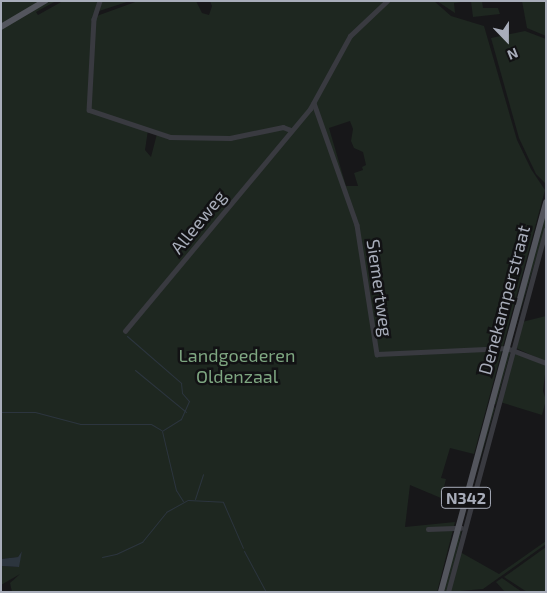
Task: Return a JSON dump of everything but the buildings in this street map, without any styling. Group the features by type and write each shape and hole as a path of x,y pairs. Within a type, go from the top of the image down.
{"main road":[{"path":"1,27 45,1"},
{"name":"Denekamperstraat","path":"441,592 462,528 546,203"}],"street":[{"path":"100,1 94,19 89,110 170,137 230,138 283,127 291,130"},
{"name":"Alleeweg","path":"125,331 314,103 340,51 387,1"},
{"name":"Siemertweg","path":"314,103 357,225 376,353 510,348"},
{"name":"Denekamperstraat","path":"510,348 546,230"},
{"path":"510,348 546,363"},
{"path":"428,529 462,528"},
{"name":"Denekamperstraat","path":"448,592 462,528"}],"green space":[{"name":"Landgoederen Oldenzaal","path":"1,1 56,1 36,12 38,15 63,1 98,1 94,17 138,1 196,1 202,13 209,15 212,6 210,1 434,1 451,16 484,26 517,140 531,169 545,190 474,454 450,448 441,478 446,479 442,495 461,503 460,506 410,485 405,527 455,522 437,592 12,592 10,583 20,574 1,585 1,566 18,567 22,551 18,557 1,559","holes":["350,121 353,129 351,141 354,148 363,152 366,165 362,167 363,170 354,173 358,186 346,186 329,128","148,130 157,134 151,157 145,150"]},
{"path":"101,1 130,1 99,11"},
{"path":"437,1 468,1 454,3 455,13"},
{"path":"471,1 482,1 483,8 498,8 500,14 473,17"},
{"path":"522,1 546,1 546,36 527,28"},
{"path":"525,31 546,39 546,184 536,174 519,138 491,38"},
{"path":"546,208 546,226 510,345"},
{"path":"546,316 546,362 516,348 522,322"},
{"path":"511,350 496,404 494,404 507,351"},
{"path":"514,351 546,366 543,391 546,400 542,415 500,402"},
{"path":"493,406 495,408 476,474"},
{"path":"459,530 462,530 447,592 443,592"},
{"path":"546,541 546,544 483,589 449,592 460,552 499,574"},
{"path":"546,547 546,592 527,592 504,577"},
{"path":"502,578 522,592 505,592 496,582"}],"shaded area":[{"path":"22,551 19,567 1,566 1,559 18,557"}],"waterway":[{"path":"127,336 181,383 182,393 189,401 181,419 162,431 176,490 183,501"},
{"path":"135,370 186,412"},
{"path":"1,412 35,412 80,424 151,424 161,430"},
{"path":"195,499 203,474"},
{"path":"102,557 116,554 142,542 166,512 188,500 223,502 243,548"},
{"path":"244,551 266,592"}]}
